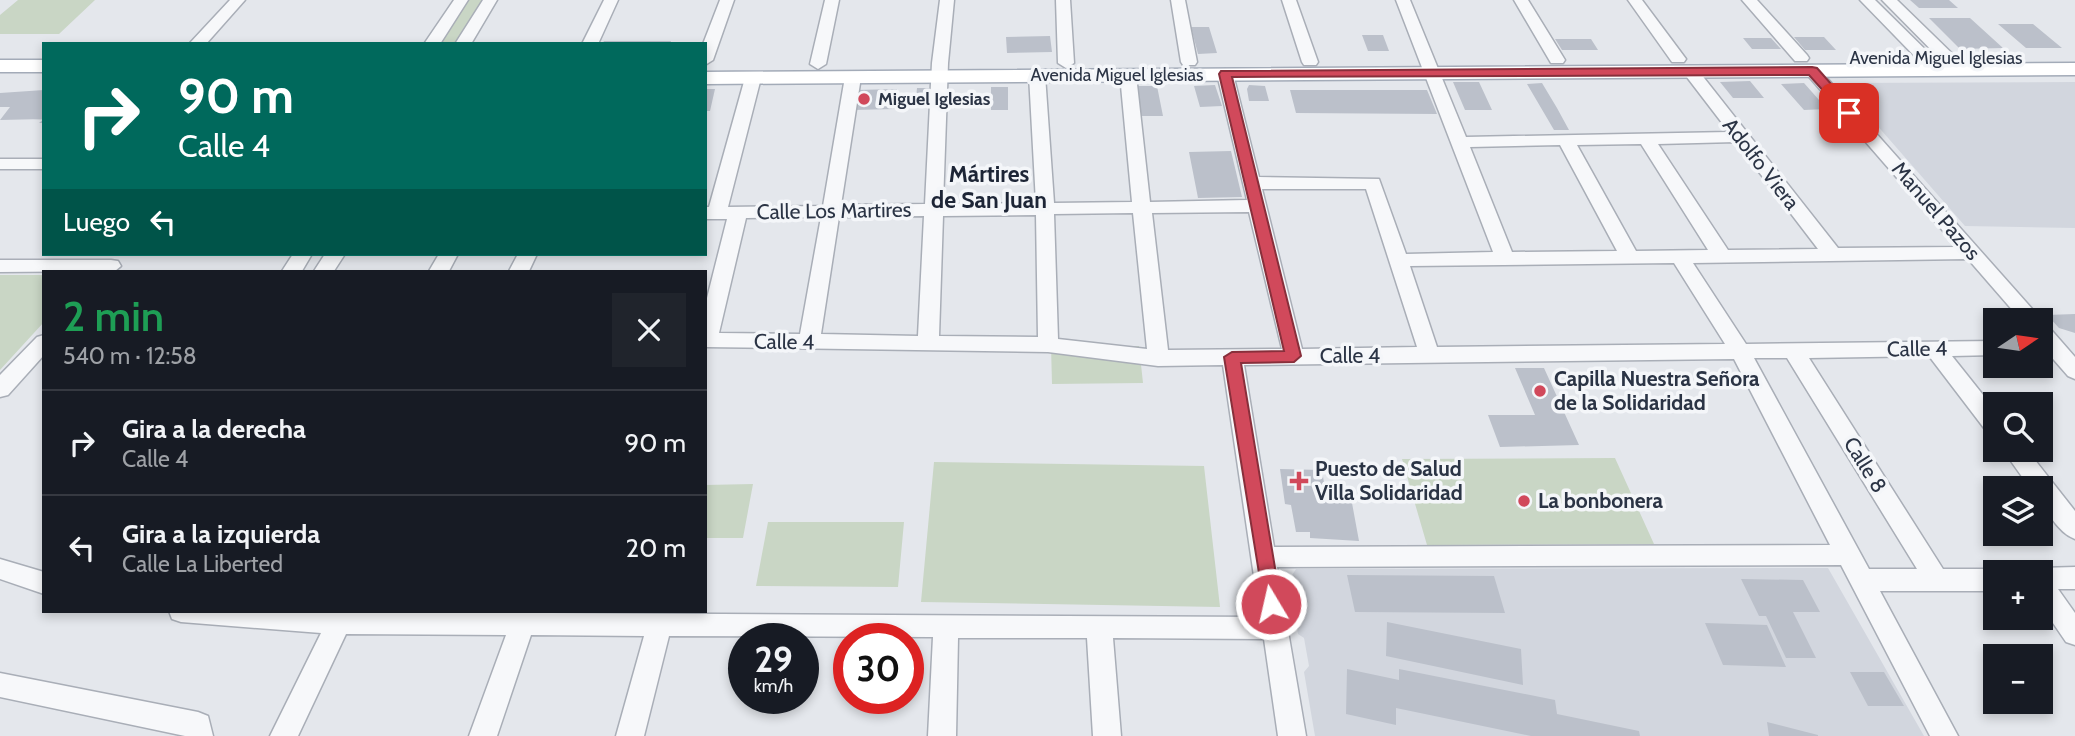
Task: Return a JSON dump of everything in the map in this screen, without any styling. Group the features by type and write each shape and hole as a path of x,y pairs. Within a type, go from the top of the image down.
{"main road":[{"name":"Avenida Miguel Iglesias","path":"1943,64 2075,57"},
{"name":"Avenida Miguel Iglesias","path":"707,62 818,64 1037,75 1225,74 1557,60 1684,66"},
{"name":"Avenida Miguel Iglesias","path":"707,78 853,77 1066,63 1189,62 1310,62 1429,67 1943,64 2075,69"},
{"path":"0,66 42,66"},
{"path":"0,82 42,82"}],"street":[{"path":"199,42 238,0"},
{"path":"433,42 461,0"},
{"path":"464,42 490,0"},
{"path":"591,42 611,0"},
{"path":"707,56 727,0"},
{"path":"818,64 832,0"},
{"path":"928,344 940,70 947,0"},
{"path":"1063,0 1066,63"},
{"path":"1178,0 1189,62"},
{"path":"1289,0 1310,62"},
{"path":"1403,0 1504,258"},
{"path":"1521,0 1557,60"},
{"name":"Adolfo Viera","path":"1635,0 1833,255"},
{"name":"Manuel Pazos","path":"1749,0 2021,308"},
{"path":"1867,0 1943,64"},
{"path":"1889,0 1943,64"},
{"path":"1225,74 1294,356"},
{"path":"1037,75 1045,208 1048,345"},
{"path":"1128,75 1158,358"},
{"path":"809,343 853,77"},
{"path":"711,213 753,78"},
{"path":"1460,142 1740,138"},
{"path":"1646,139 1722,256"},
{"path":"1566,141 1630,257"},
{"path":"0,164 42,164"},
{"path":"1251,183 1373,183 1430,356"},
{"name":"Calle Los Martires","path":"711,213 1257,206"},
{"path":"707,332 714,279 738,213"},
{"path":"1399,260 1973,253"},
{"path":"1680,257 1741,351 1846,555 1944,736"},
{"path":"0,266 113,264"},
{"name":"Calle 4","path":"707,340 1048,345 1158,358 1983,348"},
{"path":"0,389 42,347"},
{"path":"2057,347 2075,371"},
{"path":"1935,349 1983,411"},
{"name":"Calle 8","path":"1793,350 1937,581"},
{"path":"1232,357 1292,736"},
{"path":"2023,462 2075,529"},
{"path":"1264,557 1846,555"},
{"path":"0,569 42,582"},
{"path":"2053,580 2075,578"},
{"path":"1860,580 1983,580"},
{"path":"2053,601 2075,634"},
{"path":"212,613 339,623 1275,628"},
{"path":"284,736 339,623"},
{"path":"483,736 522,625"},
{"path":"630,736 659,625"},
{"path":"942,736 946,626"},
{"path":"1099,627 1107,736"},
{"path":"0,685 198,725 199,736"}],"shaded area":[{"path":"2075,82 2075,228 1965,226 1840,83"},
{"path":"1828,568 1924,736 1315,736 1304,672 1309,666 1304,638 1298,634 1289,580 1296,569"}],"green space":[{"path":"18,0 95,0 59,34 0,34 0,15"},
{"path":"468,0 483,0 457,42 440,42"},
{"path":"0,275 42,275 42,324 0,370"},
{"path":"1051,346 1139,346 1143,383 1052,384"},
{"name":"La bonbonera","path":"1615,458 1654,544 1427,545 1402,459"},
{"path":"934,462 1204,466 1220,607 921,602"},
{"path":"753,484 743,538 707,538 707,485"},
{"path":"768,522 904,522 898,587 756,586"}],"building":[{"path":"1910,0 1949,0 1958,8 1919,8"},
{"path":"1929,18 1970,18 2003,48 1960,49"},
{"path":"1998,24 2033,24 2062,48 2026,48"},
{"path":"1191,27 1209,27 1217,53 1198,54"},
{"path":"1362,35 1383,35 1389,51 1368,51"},
{"path":"1050,36 1052,52 1007,53 1006,37"},
{"path":"1794,37 1824,37 1836,50 1805,50"},
{"path":"1743,38 1771,38 1781,49 1752,49"},
{"path":"1555,39 1591,39 1598,50 1562,50"},
{"path":"604,41 671,41 671,42"},
{"path":"1750,81 1764,98 1733,98 1720,82"},
{"path":"1453,82 1479,82 1492,110 1465,110"},
{"path":"1542,83 1569,130 1554,130 1527,84"},
{"path":"1804,83 1827,109 1804,110 1781,84"},
{"path":"1215,85 1222,106 1200,107 1194,86"},
{"path":"1249,85 1265,86 1269,101 1249,101"},
{"path":"1136,86 1157,86 1163,116 1141,116"},
{"path":"991,87 1008,87 1008,110 991,110"},
{"path":"917,88 935,88 933,108 915,108"},
{"path":"707,89 715,89 710,111 707,111"},
{"path":"897,89 895,109 853,110 856,90"},
{"path":"42,90 42,119 0,120 10,107 0,107 0,93"},
{"path":"1290,90 1427,90 1437,114 1296,113"},
{"path":"1231,151 1242,197 1198,198 1189,152"},
{"path":"2075,314 2075,333 2059,328 2053,322 2053,315"},
{"name":"Capilla Nuestra Señora de la Solidaridad","path":"1515,368 1544,368 1579,445 1500,447 1488,415 1535,415"},
{"path":"1280,469 1322,470 1327,502 1352,503 1359,541 1310,538 1310,532 1296,532 1291,505 1285,504"},
{"path":"1347,575 1494,576 1505,613 1355,612"},
{"path":"1741,579 1803,580 1820,612 1793,612 1816,658 1786,658 1766,616 1759,616"},
{"path":"1387,622 1521,649 1523,685 1386,656"},
{"path":"1705,623 1767,625 1786,667 1723,665"},
{"path":"1347,669 1399,680 1399,669 1555,700 1557,714 1639,731 1640,736 1531,736 1396,708 1396,725 1346,714"},
{"path":"1850,672 1884,672 1904,706 1868,706"},
{"path":"1767,722 1818,735 1818,736 1769,736"}],"place":[{"name":"Miguel Iglesias","path":"864,99"},
{"name":"Capilla Nuestra Señora de la Solidaridad","path":"1540,391"},
{"name":"Puesto de Salud Villa Solidaridad","path":"1299,481"},
{"name":"La bonbonera","path":"1524,501"}],"district":[{"name":"Mártires de San Juan","path":"989,187"}],"route":[{"path":"1271,604 1232,357 1294,356 1225,74 1812,71 1849,113"}]}
